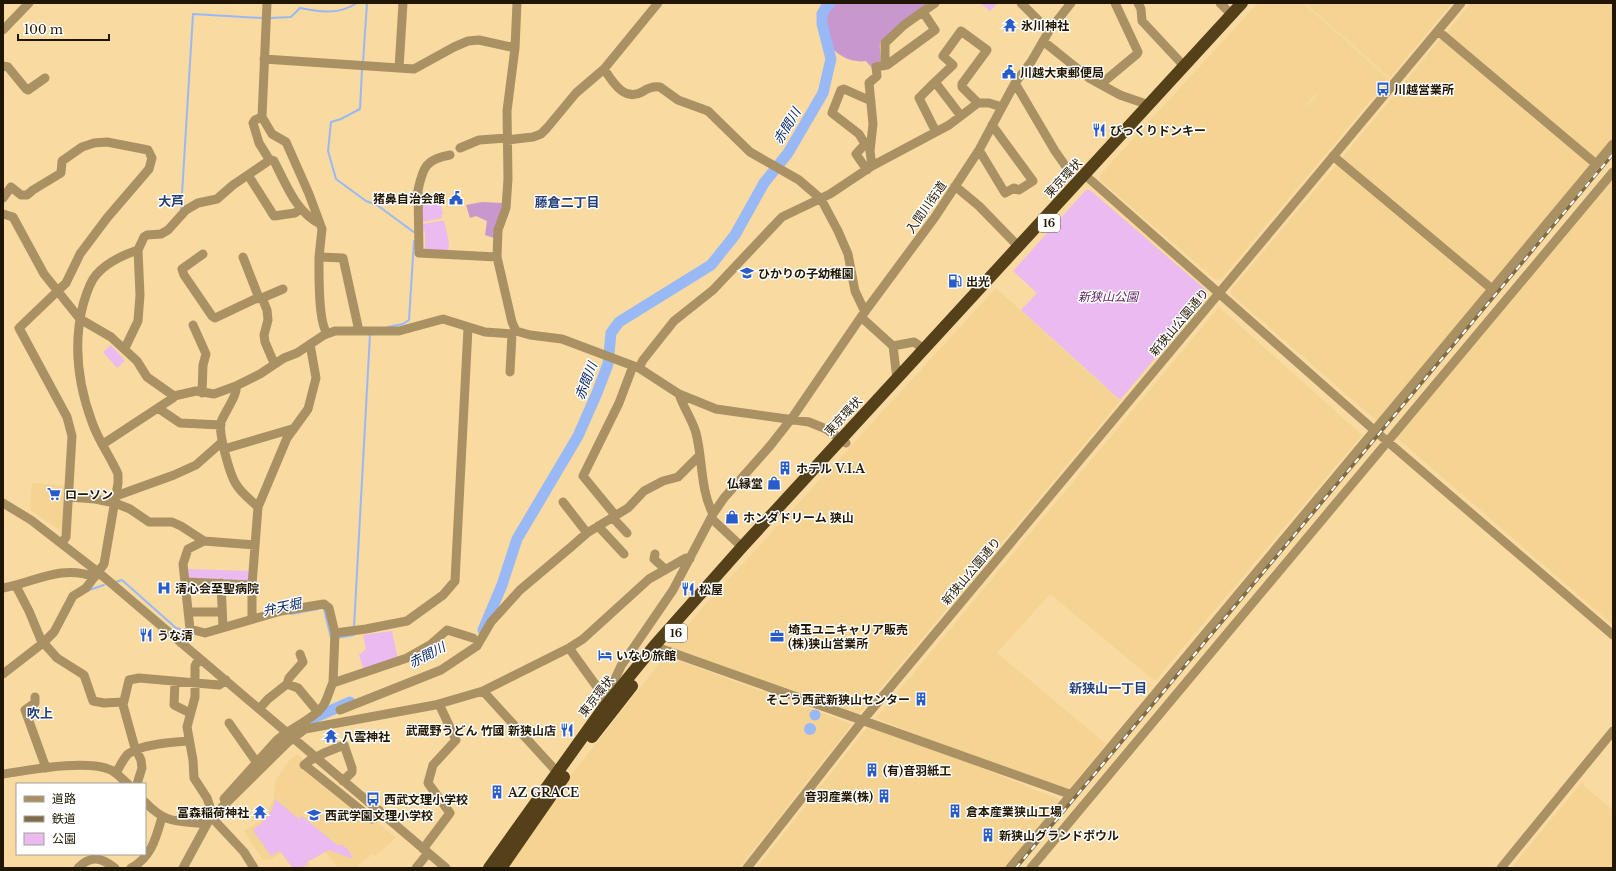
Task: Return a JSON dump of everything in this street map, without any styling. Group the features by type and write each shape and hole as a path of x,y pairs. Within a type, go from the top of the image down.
{"highway":[{"name":"東京環状","path":"501,868 580,753 605,708 662,649 924,349 1018,246 1087,177 1149,105 1242,3"},
{"name":"東京環状","path":"489,868 557,772 635,669 742,547 844,441 1087,177 1250,3"}],"street":[{"path":"3,30 29,3"},
{"path":"267,3 262,117 272,134 286,142 299,169 320,224 322,236 319,257 321,307 325,330 328,333"},
{"path":"399,68 403,3"},
{"path":"510,372 514,332 497,257 498,230 506,208 508,179 507,112 515,48 517,3"},
{"path":"460,148 479,140 533,137 541,134 554,121 576,93 604,69 658,3"},
{"path":"885,65 885,43 904,25 936,3"},
{"path":"1021,3 1049,31"},
{"name":"入間川街道","path":"605,708 624,661 673,590 712,516 724,498 770,446 792,418 863,314 934,218 979,150 1015,83 1031,62 1049,31 1072,3"},
{"path":"1101,84 1138,52 1115,3"},
{"path":"1138,3 1141,9 1142,21 1184,66"},
{"path":"1220,3 1231,14"},
{"name":"新狭山公園通り","path":"747,868 863,720 1461,3"},
{"path":"869,168 873,124 868,83 877,76 876,67 885,65 935,30 924,12"},
{"path":"936,132 919,99 953,64 943,56 961,31 987,50 962,84 962,87 978,103"},
{"path":"1438,31 1596,164"},
{"path":"264,59 418,68 454,47 475,40 515,48"},
{"path":"1043,41 1084,74 1120,95 1149,105"},
{"path":"3,66 8,67 28,90 45,78"},
{"path":"604,69 617,87 626,94 635,94 648,88 660,87 678,100 708,111 750,152 799,180 821,199 848,254 855,291 863,314 893,346 897,379"},
{"path":"935,82 961,116"},
{"path":"1015,83 1055,151 1067,168"},
{"path":"869,168 856,154 865,144 859,134 832,113 841,90 844,89 871,101"},
{"path":"627,533 583,476 636,367 674,321 713,290 782,217 821,199 869,168 936,132 978,103 988,103 1002,107"},
{"path":"262,117 255,120 253,123 254,131 259,143 269,159 274,162 300,209 320,224"},
{"path":"979,150 1005,193 1014,188 1019,190 1033,181 992,125"},
{"path":"3,198 11,187 21,195 27,195 61,173 62,161 87,144 107,142 148,150 150,154 152,162 149,169 99,228 80,254 68,279 57,293 19,328 67,417 73,443 66,537 62,543"},
{"path":"1010,868 1613,144"},
{"path":"450,155 437,157 431,160 426,166 419,183 419,253 497,257"},
{"path":"1334,156 1492,289"},
{"path":"125,348 138,321 140,295 138,250 144,237 147,235 162,234 192,206 198,202 217,199 233,185 263,166 269,159"},
{"path":"1031,868 1613,172"},
{"path":"248,176 274,216 295,213 300,209"},
{"path":"1087,177 1374,430 1613,635"},
{"path":"955,186 979,206 1018,246"},
{"path":"3,214 13,217 44,274 57,293 80,319 111,336 137,361 146,377 174,396"},
{"path":"3,674 43,643 54,632 73,596 86,588 104,564 116,500 118,474 92,424 80,382 77,338 80,319 90,284 96,275 105,266 124,255 138,250"},
{"path":"203,254 182,269 182,272 212,316 215,318 283,289"},
{"path":"243,257 267,310 268,320 264,335 265,342 274,363"},
{"path":"319,257 343,258 358,331"},
{"path":"103,444 174,396 196,391 214,394 236,386 260,374 274,363 297,353 328,333 335,331 399,331 443,319 468,328 485,332 514,332 562,339 636,367 679,394 716,409 792,418 809,422 844,441"},
{"path":"193,324 206,354 202,365 202,393"},
{"path":"335,636 407,621 443,595 455,581 468,328"},
{"path":"893,346 914,342 924,349"},
{"path":"252,618 252,585 258,507 292,429 308,409 316,378 310,344"},
{"path":"236,386 236,395 226,411 221,425 224,445 236,484 258,507"},
{"path":"679,394 696,432 704,488 712,516 742,547"},
{"path":"158,408 180,423 221,425"},
{"path":"69,497 116,500 196,464 224,445 292,429"},
{"path":"339,708 441,670 477,646 490,622 520,590 587,533 628,508 644,492 663,481 678,477 700,455"},
{"path":"116,500 149,522 172,522 204,541 255,544"},
{"path":"563,502 587,533"},
{"path":"3,503 31,520 62,543 97,575 226,680 446,868"},
{"path":"598,526 624,554"},
{"path":"181,643 190,630 183,564 184,556 188,549 204,541"},
{"path":"655,554 654,559 665,569"},
{"path":"256,768 307,728 439,704 483,691 569,648 583,639 649,579 686,558 690,559"},
{"path":"3,588 16,586 56,573 97,575"},
{"path":"186,582 252,585"},
{"path":"221,583 223,627"},
{"path":"16,586 43,643 57,658 84,675 93,701 104,703 123,702"},
{"path":"183,868 205,824 213,814 256,768 286,732 318,712 326,700 333,682 335,636 328,608 324,604 281,611 252,618 205,633 190,630"},
{"path":"188,612 222,612"},
{"path":"333,682 407,658 430,645 447,630 473,638"},
{"path":"569,648 605,708"},
{"path":"662,649 1072,795"},
{"path":"259,709 268,699 287,684 289,678 303,662 300,654"},
{"path":"199,658 195,666 195,697 186,727 194,760 194,778 207,798 213,814 244,852 254,868"},
{"path":"624,661 635,669"},
{"path":"137,783 142,764 140,756 136,750 123,702 128,683 132,678 219,685 226,680"},
{"path":"175,682 174,705 190,714"},
{"path":"287,684 298,688 318,712"},
{"path":"483,691 557,772"},
{"path":"36,697 35,703 26,710 46,768"},
{"path":"326,700 339,708 348,721"},
{"path":"416,868 450,813 428,783 433,765 456,740 439,704"},
{"path":"229,723 256,768"},
{"path":"1501,868 1613,731"},
{"path":"116,773 127,755 136,750 170,742 189,741"},
{"path":"343,781 352,772 344,745 324,753 304,765 372,819 379,810"},
{"path":"3,774 46,768 96,767 104,768 116,773 127,783"},
{"path":"146,803 162,817 182,823 205,824"},
{"path":"146,854 152,847 162,817"},
{"path":"131,868 138,864 145,855"},
{"path":"78,868 86,862 98,859 104,860 115,868"}],"shaded area":[{"path":"834,3 932,3 880,43 880,66 873,69 866,61 851,60 841,56 833,49 827,40 823,22 824,16 829,6"},
{"path":"1258,3 1303,3 1389,79 1221,279 1216,280 1100,180 1100,175","holes":["1316,94 1350,125 1317,95 1294,118"]},
{"path":"1305,3 1452,3 1390,78"},
{"path":"1471,3 1613,3 1613,139 1598,157 1594,157 1446,33"},
{"path":"1441,38 1590,164 1590,167 1493,282 1491,282 1342,158"},
{"path":"1337,164 1486,287 1486,291 1377,421 1231,294 1231,290"},
{"path":"1613,178 1613,625 1396,437"},
{"path":"482,202 503,203 494,238 485,235 487,221 476,216 470,218 466,205"},
{"path":"996,288 1120,401 859,714 669,647 704,606"},
{"path":"1219,307 1362,435 1155,681 1050,594 997,653 1106,744 1068,790 945,746 876,718"},
{"path":"32,483 66,486 64,533 30,510"},
{"path":"665,656 852,724 739,868 507,868 569,778"},
{"path":"868,726 953,756 1060,800 1004,868 757,868"},
{"name":"西武学園文理小学校","path":"297,754 396,838 375,856 373,854 358,865 359,868 337,868 326,851 308,862 312,868 292,868 281,853 272,859 263,860 244,831 263,819 274,799 275,781 289,761"},
{"path":"1583,781 1585,787 1613,810 1613,868 1511,868"}],"green space":[{"path":"980,3 998,3 990,11"},
{"name":"新狭山公園","path":"1086,190 1090,190 1207,291 1207,296 1120,400 1021,310 1037,293 1013,271"},
{"path":"439,195 443,214 441,215 442,218 422,222 419,201"},
{"path":"444,221 449,242 448,252 425,251 425,231 422,230 422,224"},
{"path":"111,345 125,361 117,368 103,352"},
{"path":"186,569 249,571 249,580 247,582 190,580 186,576"},
{"path":"392,631 398,659 364,671 359,655 366,649 363,635"},
{"path":"275,799 299,819 302,816 337,845 342,845 348,849 353,859 329,850 307,862 308,864 301,868 293,868 280,851 271,856 253,830 267,817 272,809"}],"water":[{"path":"815,709 819,711 821,715 819,719 815,721 811,719 809,715 811,711"},
{"path":"810,723 814,725 816,729 814,733 810,735 806,733 804,729 806,725"}],"waterway":[{"path":"270,18 291,17 300,8 329,12 350,7 357,3"},
{"path":"363,62 367,3"},
{"name":"赤間川","path":"483,630 502,585 517,539 578,436 597,393 608,364 611,333 619,322 711,265 735,235 764,183 788,153 823,93 831,59 822,24 822,14 830,3"},
{"path":"181,210 193,14 262,18"},
{"path":"362,70 360,109 341,119 331,122 328,151 336,179 366,201 377,205 415,233"},
{"path":"388,327 403,324 409,320 414,241"},
{"path":"354,627 370,334"},
{"name":"弁天堀","path":"116,582 122,580 176,628 180,629"},
{"name":"弁天堀","path":"89,590 104,585"},
{"name":"弁天堀","path":"291,614 318,609"},
{"name":"弁天堀","path":"324,609 331,638"},
{"name":"弁天堀","path":"337,638 354,635 353,633"},
{"name":"赤間川","path":"309,720 350,702"}],"railway":[{"path":"1016,868 1613,154"}],"place":[{"name":"氷川神社","path":"1010,25"},
{"name":"川越大東郵便局","path":"1009,72"},
{"name":"川越営業所","path":"1383,89"},
{"name":"びっくりドンキー","path":"1099,130"},
{"name":"猪鼻自治会館","path":"456,198"},
{"name":"ひかりの子幼稚園","path":"747,273"},
{"name":"出光","path":"955,281"},
{"name":"ホテル V.I.A","path":"785,468"},
{"name":"仏縁堂","path":"774,483"},
{"name":"ローソン","path":"54,494"},
{"name":"ホンダドリーム 狭山","path":"732,517"},
{"name":"清心会至聖病院","path":"164,588"},
{"name":"松屋","path":"688,589"},
{"name":"うな清","path":"146,635"},
{"name":"埼玉ユニキャリア販売 (株)狭山営業所","path":"777,636"},
{"name":"いなり旅館","path":"605,655"},
{"name":"そごう西武新狭山センター","path":"921,699"},
{"name":"武蔵野うどん 竹國 新狭山店","path":"567,730"},
{"name":"八雲神社","path":"331,736"},
{"name":"(有)音羽紙工","path":"872,770"},
{"name":"AZ GRACE","path":"497,792"},
{"name":"音羽産業(株)","path":"884,796"},
{"name":"西武文理小学校","path":"373,799"},
{"name":"倉本産業狭山工場","path":"955,811"},
{"name":"冨森稲荷神社","path":"260,812"},
{"name":"西武学園文理小学校","path":"314,815"},
{"name":"新狭山グランドボウル","path":"988,835"}],"district":[{"name":"大芦","path":"171,201"},
{"name":"藤倉二丁目","path":"567,202"},
{"name":"新狭山一丁目","path":"1108,688"},
{"name":"吹上","path":"40,713"}]}
